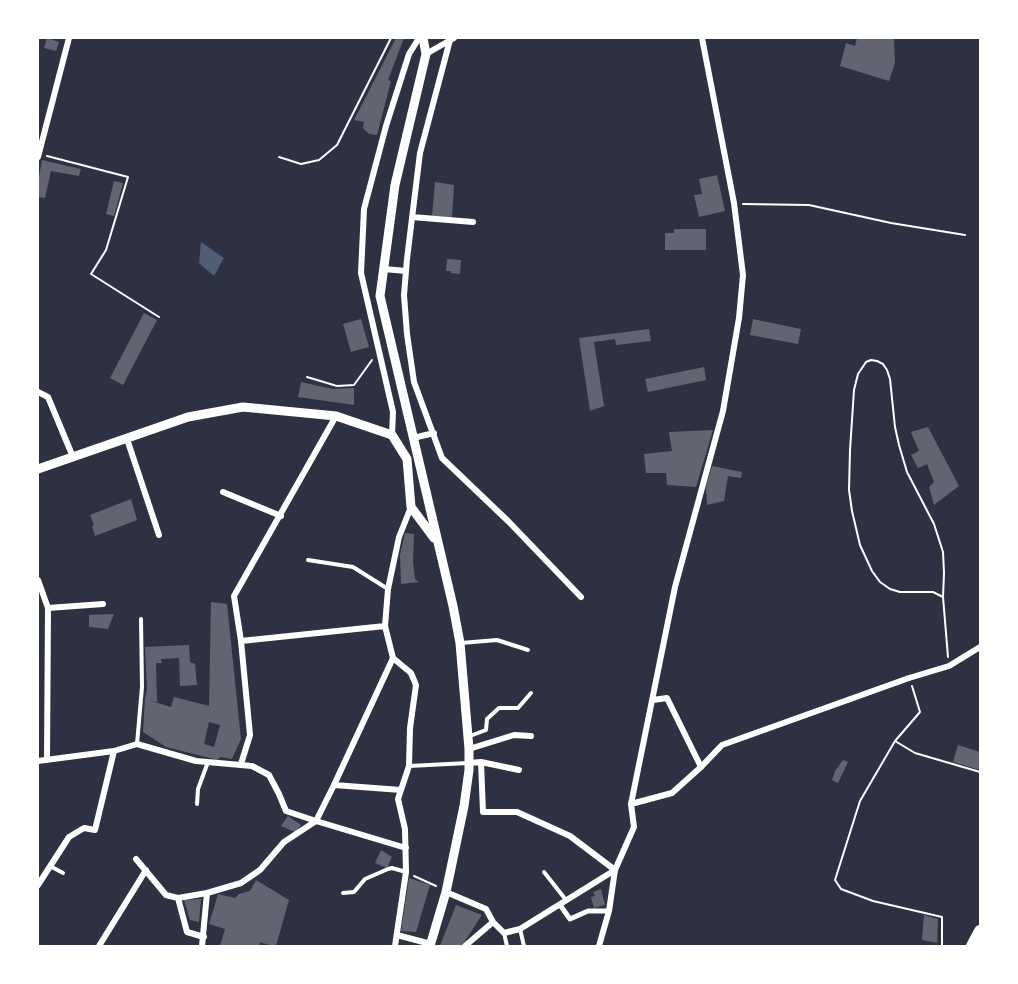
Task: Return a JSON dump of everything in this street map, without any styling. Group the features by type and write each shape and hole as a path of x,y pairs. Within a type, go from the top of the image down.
{"highway":[{"path":"972,946 981,932"}],"street":[{"path":"38,155 69,38"},
{"path":"397,935 431,945 446,892 464,806 469,763 460,644 453,606 380,296 395,185 426,54 421,38"},
{"path":"395,946 406,872 405,829 398,799 409,766 417,685 411,673 393,658 385,626 388,589 399,537 411,507 407,459 392,435 393,412 361,273 364,209 389,115 409,54 421,38"},
{"path":"599,946 609,910 615,870 634,827 631,804 675,587 723,411 743,275 734,203 702,38"},
{"path":"426,54 452,39"},
{"path":"452,39 420,153 406,271 404,295 414,382 442,459 509,522 581,597"},
{"path":"412,217 474,222"},
{"path":"384,269 406,271"},
{"path":"38,392 48,397 74,457"},
{"path":"38,470 188,417 243,407 336,416 392,435"},
{"path":"241,764 250,735 241,641 234,597 336,416"},
{"path":"414,438 434,433"},
{"path":"127,439 159,535"},
{"path":"223,492 281,516"},
{"path":"411,507 438,542"},
{"path":"38,580 48,608 47,760"},
{"path":"48,608 103,604"},
{"path":"241,641 385,626"},
{"path":"631,804 672,793 722,745 909,678 949,666 981,647"},
{"path":"136,859 166,895 178,898 207,893 241,883 260,870 284,842 315,821 393,658"},
{"path":"653,700 667,698 701,767"},
{"path":"469,749 514,735 531,736"},
{"path":"38,761 114,751 137,744 196,761 252,766 268,775 286,811 406,848"},
{"path":"38,885 69,837 84,828 94,830 114,751"},
{"path":"481,762 483,812 517,812 570,836 615,870"},
{"path":"469,763 481,762 519,770"},
{"path":"334,785 401,790"},
{"path":"99,946 146,870"},
{"path":"446,892 486,909 493,922 504,933 520,929 615,870"},
{"path":"202,946 207,893"},
{"path":"178,898 187,932 204,937"},
{"path":"563,902 570,919 588,911 609,910"},
{"path":"465,946 493,922"}],"lane":[{"path":"308,560 353,567 388,589"},
{"path":"137,744 142,687 141,619"},
{"path":"460,644 497,640 528,650"},
{"path":"468,736 486,730 487,719 499,708 518,708 531,693"},
{"path":"197,804 198,789 209,762"},
{"path":"409,766 469,763"},
{"path":"50,866 63,873"},
{"path":"343,893 354,892 365,879 388,869 406,872"},
{"path":"544,872 563,902"},
{"path":"520,929 524,946"},
{"path":"504,933 507,946"}],"path":[{"path":"279,157 301,164 319,160 337,145 391,38"},
{"path":"38,155 128,177 106,250 91,274 159,317"},
{"path":"734,203 809,205 891,223 965,235"},
{"path":"307,377 337,386 354,385 379,351"},
{"path":"943,597 933,592 890,590 872,571 860,545 849,490 849,450 854,390 858,374 866,362 871,360 883,364 887,370 898,445 907,472 934,524 943,552 943,597 949,666"},
{"path":"909,678 920,712 895,741 861,801 835,880 841,889 873,901 942,917 942,946"},
{"path":"895,741 915,753 981,772"},
{"path":"406,872 446,892"}],"water":[{"path":"201,242 224,258 214,276 199,263"}],"building":[{"path":"47,38 59,42 56,51 44,48"},
{"path":"396,38 404,38 388,80 391,81 377,135 369,134 363,128 364,122 354,120"},
{"path":"857,38 894,38 895,63 889,81 840,66 846,43 855,46"},
{"path":"42,160 81,169 79,176 51,171 45,198 38,197"},
{"path":"717,175 725,211 699,217 694,195 702,194 699,179"},
{"path":"114,181 123,183 114,216 106,214"},
{"path":"435,182 454,185 452,217 432,216"},
{"path":"674,229 706,229 706,250 665,250 665,233 674,233"},
{"path":"447,259 461,260 460,274 446,271"},
{"path":"144,313 157,320 123,385 110,378"},
{"path":"361,319 369,347 351,352 343,324"},
{"path":"753,319 801,329 798,344 750,335"},
{"path":"649,329 651,341 616,345 615,339 594,342 604,406 590,411 579,338"},
{"path":"704,367 706,380 648,392 645,379"},
{"path":"301,382 333,389 354,388 354,405 298,397"},
{"path":"928,427 959,486 934,505 929,487 934,482 927,464 918,468 911,455 919,451 911,432"},
{"path":"713,430 696,487 667,485 666,473 646,473 644,454 672,451 669,432"},
{"path":"712,466 742,472 741,478 728,476 724,501 707,505 706,487"},
{"path":"131,499 137,520 95,536 90,515"},
{"path":"405,533 414,534 413,562 415,579 419,582 401,584 400,555"},
{"path":"211,602 227,604 241,739 232,759 220,757 218,760 166,747 143,732 147,688 145,647 189,645 190,662 195,664 197,685 180,686 179,658 161,659 162,663 156,663 157,702 148,700 171,707 174,697 209,706","holes":["209,722 220,725 214,747 204,744"]},
{"path":"114,614 108,629 89,627 89,615"},
{"path":"958,745 980,752 980,770 953,762"},
{"path":"843,760 848,762 838,783 832,780"},
{"path":"288,816 301,825 295,832 281,826"},
{"path":"381,850 392,857 387,868 375,863"},
{"path":"409,878 430,885 416,932 401,931"},
{"path":"256,880 289,900 276,946 260,942 259,946 220,946 225,929 209,924 218,894 235,898 239,894 250,891"},
{"path":"601,889 605,905 594,908 591,897 595,896 593,892"},
{"path":"201,899 199,922 190,920 184,900"},
{"path":"456,905 482,915 460,946 440,946"},
{"path":"924,915 938,919 937,943 922,940"}]}
